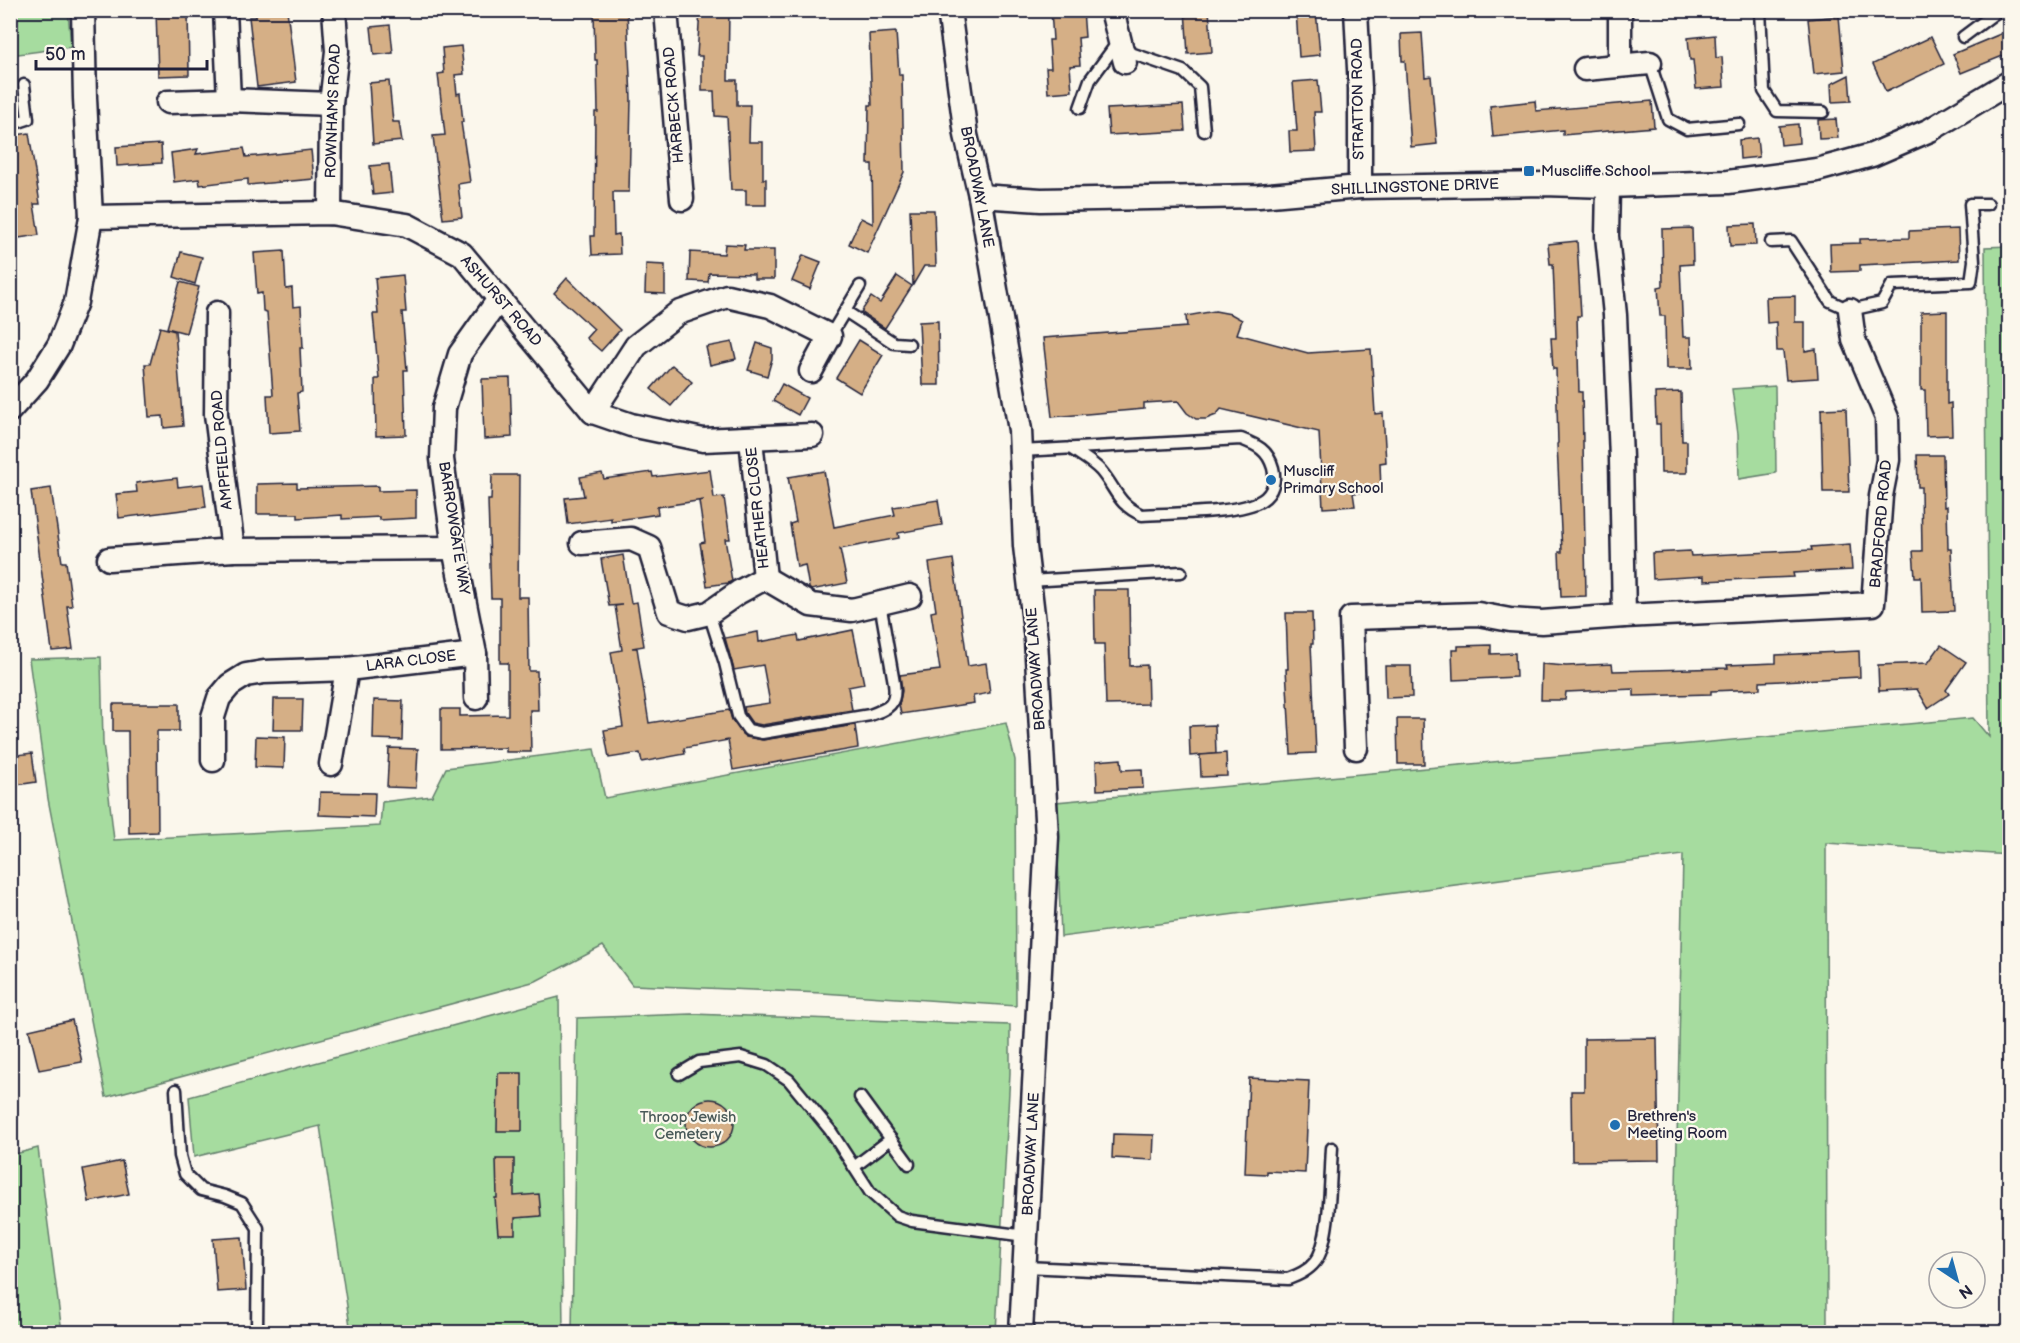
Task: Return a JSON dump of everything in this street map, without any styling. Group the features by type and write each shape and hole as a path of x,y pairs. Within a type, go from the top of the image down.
{"street":[{"path":"10,410 37,380 59,345 76,302 91,217 83,10"},
{"path":"225,10 229,100"},
{"name":"ROWNHAMS ROAD","path":"330,213 331,104 337,51 334,10"},
{"name":"HARBECK ROAD","path":"666,10 682,199"},
{"name":"BROADWAY LANE","path":"950,10 966,135 980,196 1022,451 1025,546 1036,640 1047,837 1022,1332"},
{"path":"1112,10 1122,51"},
{"name":"STRATTON ROAD","path":"1356,10 1360,88 1360,187"},
{"path":"1620,10 1620,65"},
{"path":"1585,69 1650,63"},
{"name":"SHILLINGSTONE DRIVE","path":"980,196 1041,200 1259,196 1360,187 1544,184 1608,186 1728,182 1828,167 1872,155 1930,130 2010,82"},
{"path":"168,102 229,100 331,104"},
{"path":"1608,186 1607,236 1615,315 1622,458 1624,616"},
{"name":"ASHURST ROAD","path":"91,217 330,213 407,225 462,254 593,412"},
{"path":"811,371 830,336 770,306 727,296 678,313 636,346 593,412 631,425 703,440 812,435"},
{"name":"BARROWGATE WAY","path":"476,698 475,654 454,548 442,459 444,408 460,354 499,299"},
{"name":"BRADFORD ROAD","path":"1356,748 1351,618 1478,614 1510,620 1542,622 1883,604 1881,496 1888,459 1887,418 1854,340 1850,310"},
{"name":"AMPFIELD ROAD","path":"217,313 216,414 233,550"},
{"name":"HEATHER CLOSE","path":"751,439 765,578"},
{"path":"582,543 631,539 649,546 669,612 688,618 709,613"},
{"path":"109,559 233,550 454,548"},
{"name":"HEATHER CLOSE","path":"765,578 811,605 852,610 910,596"},
{"name":"HEATHER CLOSE","path":"709,613 739,592 765,578"},
{"name":"LARA CLOSE","path":"213,760 213,717 219,698 230,685 246,675 264,672 347,669 475,654"},
{"name":"LARA CLOSE","path":"331,764 347,669"}],"lane":[{"path":"1760,10 1764,91 1777,111 1823,112"},
{"path":"1963,37 1999,10"},
{"path":"1080,108 1090,80 1122,51 1183,71 1200,87 1204,131"},
{"path":"1650,63 1668,119 1687,129 1739,124"},
{"path":"10,124 28,119 24,86"},
{"path":"1771,242 1791,241 1830,301 1850,310 1882,303 1892,285 1971,282 1974,261 1970,204 1988,204"},
{"path":"830,336 860,286"},
{"path":"845,311 894,343 909,344"},
{"path":"1022,451 1070,448 1241,439 1260,446 1271,461 1275,477 1271,491 1262,500 1241,508 1142,515 1129,509 1099,469 1070,448"},
{"path":"1029,581 1181,572"},
{"path":"709,613 725,663 738,716 748,730 762,733 870,715 885,710 893,702 896,695 880,603"},
{"path":"679,1074 699,1062 741,1057 766,1065 789,1080 830,1130 870,1192 897,1216 912,1221 1026,1236"},
{"path":"176,1090 180,1156 185,1174 201,1190 242,1203 258,1228 257,1332"},
{"path":"860,1097 909,1164"},
{"path":"854,1167 891,1139"},
{"path":"1025,1267 1288,1279 1301,1274 1314,1263 1325,1242 1332,1148"}],"green space":[{"path":"10,11 68,11 71,47 11,55"},
{"path":"2009,246 2009,855 1826,843 1827,1332 1673,1332 1683,855 1061,937 1056,802 1973,718 1989,737 1985,247"},
{"path":"1775,386 1776,473 1739,479 1738,434 1732,389"},
{"path":"101,657 103,743 114,840 380,826 382,802 432,796 446,768 594,749 605,798 1006,723 1015,760 1016,1006 822,993 632,985 603,946 536,981 106,1097 48,799 29,659"},
{"path":"559,997 563,1332 337,1332 350,1326 320,1126 194,1157 189,1097"},
{"name":"Throop Jewish Cemetery","path":"691,1014 1010,1025 1010,1073 996,1332 572,1332 577,1018"},
{"path":"38,1148 62,1332 11,1332 11,1155"}],"building":[{"path":"156,10 188,10 189,75 158,76"},
{"path":"256,10 287,10 296,82 257,87 249,17 256,17"},
{"path":"594,10 627,10 631,99 629,192 613,192 614,235 619,234 620,254 592,255 595,112 598,112"},
{"path":"700,10 729,10 728,80 737,80 737,105 750,105 749,142 763,142 766,205 746,205 746,190 731,190 727,117 715,116 714,91 702,91 702,56 697,56"},
{"path":"1051,10 1083,10 1085,37 1078,38 1080,65 1070,66 1072,91 1048,93 1046,68 1051,68 1049,40 1053,40"},
{"path":"1185,10 1209,10 1212,52 1188,54"},
{"path":"1296,10 1316,10 1320,55 1299,57"},
{"path":"1839,16 1844,71 1814,74 1808,19"},
{"path":"390,25 393,53 374,55 371,27"},
{"path":"2010,30 2010,53 1961,73 1953,54"},
{"path":"896,32 899,75 902,75 904,172 867,253 849,244 861,218 873,224 872,164 868,164 869,105 872,105 869,34"},
{"path":"1422,33 1425,77 1431,76 1437,144 1411,147 1401,34"},
{"path":"1715,35 1716,58 1722,57 1724,87 1696,89 1688,38"},
{"path":"1931,37 1944,64 1886,92 1873,64"},
{"path":"461,46 464,74 455,75 457,94 460,93 463,122 461,122 470,182 458,184 462,217 443,219 433,136 445,135 438,74 444,73 442,48"},
{"path":"1849,75 1851,101 1832,102 1831,84"},
{"path":"1318,80 1321,112 1314,112 1316,151 1290,152 1289,131 1297,131 1293,82"},
{"path":"389,81 393,122 399,122 402,141 373,144 369,83"},
{"path":"1535,101 1536,111 1652,101 1654,127 1563,135 1563,130 1493,137 1490,106"},
{"path":"1183,105 1185,131 1109,135 1107,109"},
{"path":"1836,119 1838,138 1819,139 1818,120"},
{"path":"1798,124 1799,143 1781,145 1779,126"},
{"path":"29,133 40,204 34,204 39,235 12,239 10,136"},
{"path":"1757,138 1759,157 1740,159 1739,140"},
{"path":"161,144 162,163 117,166 116,147"},
{"path":"244,148 246,157 311,150 314,179 248,185 248,179 200,185 199,179 174,182 171,153 198,149 196,154"},
{"path":"389,164 392,193 373,195 370,166"},
{"path":"910,210 934,210 936,266 924,266 913,285"},
{"path":"1755,224 1756,245 1730,246 1729,225"},
{"path":"1692,228 1693,264 1680,265 1683,337 1691,337 1692,369 1666,369 1665,316 1660,316 1658,287 1663,286 1662,229"},
{"path":"1958,229 1959,260 1860,265 1860,271 1831,272 1830,244 1860,243 1860,239 1909,238 1909,231"},
{"path":"1577,241 1581,316 1577,316 1579,392 1582,392 1586,596 1561,597 1559,552 1562,552 1556,369 1553,369 1551,338 1556,338 1553,264 1550,264 1548,244"},
{"path":"725,244 745,245 744,250 774,250 774,279 754,279 754,274 709,273 708,282 689,281 690,252 724,254"},
{"path":"284,251 286,289 292,288 293,307 301,306 302,392 297,393 300,431 269,433 267,395 273,395 267,312 263,311 262,293 257,294 254,253"},
{"path":"181,252 202,257 195,284 174,277"},
{"path":"803,255 821,262 810,289 792,281"},
{"path":"646,264 665,265 665,294 645,293"},
{"path":"403,275 406,312 402,312 407,370 404,370 406,435 376,436 375,379 379,379 373,314 378,314 375,278"},
{"path":"897,276 912,286 885,328 861,312 871,297 880,303"},
{"path":"567,278 620,330 601,351 586,338 594,329 554,293"},
{"path":"180,282 199,287 186,333 167,328"},
{"path":"1795,296 1795,322 1805,322 1805,351 1816,349 1818,378 1786,380 1783,351 1777,351 1776,322 1767,323 1766,297"},
{"path":"1215,311 1231,314 1242,320 1237,334 1308,353 1371,349 1375,414 1383,413 1386,462 1380,463 1381,491 1353,493 1355,506 1323,508 1319,432 1221,409 1216,415 1206,419 1196,419 1187,413 1178,401 1144,403 1144,409 1052,417 1043,338 1187,327 1186,316"},
{"path":"1947,311 1947,404 1951,403 1952,435 1926,436 1925,390 1921,390 1921,312"},
{"path":"938,321 939,385 922,385 919,322"},
{"path":"160,327 175,331 183,426 164,428 163,416 149,417 145,364 150,364"},
{"path":"859,340 883,355 860,393 836,378"},
{"path":"732,342 736,359 710,365 706,347"},
{"path":"757,343 772,348 772,359 767,376 748,370"},
{"path":"672,365 692,382 671,406 651,389"},
{"path":"510,378 512,437 484,439 482,379"},
{"path":"782,384 807,398 798,415 773,401"},
{"path":"1681,392 1682,441 1687,441 1687,473 1661,473 1660,424 1656,424 1655,393"},
{"path":"1846,408 1849,492 1823,492 1821,409"},
{"path":"1917,455 1943,455 1944,507 1947,506 1948,549 1951,549 1954,611 1922,612 1921,577 1915,577 1913,551 1922,551 1921,487 1918,487"},
{"path":"710,470 714,498 724,497 730,539 725,539 732,581 728,583 707,586 700,543 705,542 699,501 704,500 657,507 658,514 568,524 565,498 584,496 580,477 602,473 604,479 652,472 653,477"},
{"path":"824,471 834,527 895,515 893,507 938,500 942,525 898,533 899,538 840,549 847,583 811,590 805,565 797,567 790,524 796,522 788,477"},
{"path":"492,475 519,475 518,597 528,597 529,671 537,671 538,710 530,710 531,752 506,752 506,748 441,749 441,709 460,709 460,716 508,715 508,663 500,663 500,598 491,598 488,500 491,500"},
{"path":"177,478 178,487 203,484 206,507 119,518 116,494 137,492 136,483"},
{"path":"297,483 297,488 378,486 378,491 416,490 416,518 342,519 342,515 298,518 298,514 257,514 257,484"},
{"path":"51,488 62,562 66,562 72,606 67,606 73,649 52,651 31,491"},
{"path":"1850,544 1852,570 1793,573 1794,577 1704,581 1704,576 1653,579 1652,553 1690,551 1691,556 1812,550 1811,547"},
{"path":"623,555 631,603 637,602 644,646 632,648 637,648 649,723 729,710 732,720 742,734 763,740 855,725 858,748 733,770 728,740 684,748 685,754 642,762 640,753 609,758 604,730 623,727 611,652 622,650 615,606 622,605 609,606 601,559"},
{"path":"953,559 968,666 986,663 990,693 973,696 974,703 901,714 900,675 940,670 931,612 936,611 929,563"},
{"path":"1094,590 1129,590 1130,666 1147,665 1148,704 1106,705 1104,644 1095,644"},
{"path":"1286,613 1312,613 1313,644 1311,644 1316,753 1291,754 1286,669 1288,669"},
{"path":"853,630 864,684 848,687 852,710 762,725 752,723 744,707 770,703 763,665 734,670 725,638 758,632 759,642 798,635 799,641"},
{"path":"1491,645 1491,654 1515,653 1516,677 1453,680 1452,650 1458,650 1458,646"},
{"path":"1941,645 1966,662 1946,690 1949,694 1928,708 1917,689 1879,691 1878,665 1928,663"},
{"path":"1859,651 1860,677 1760,682 1760,689 1711,691 1711,694 1634,696 1634,689 1566,692 1565,700 1541,700 1542,664 1566,666 1612,664 1613,671 1728,668 1727,665 1776,663 1776,655"},
{"path":"1385,666 1411,666 1412,697 1386,698"},
{"path":"274,699 303,699 302,730 273,730"},
{"path":"374,700 403,701 402,740 373,739"},
{"path":"113,704 179,704 179,731 157,731 158,832 129,833 128,731 113,731"},
{"path":"1397,719 1423,719 1424,764 1398,764"},
{"path":"1215,725 1216,754 1190,756 1189,726"},
{"path":"256,736 285,737 284,768 255,767"},
{"path":"389,748 418,749 416,788 387,787"},
{"path":"32,753 36,782 10,786 10,756"},
{"path":"1226,753 1227,776 1201,777 1200,755"},
{"path":"1121,759 1122,770 1142,769 1143,788 1097,790 1096,761"},
{"path":"320,792 375,793 374,817 319,815"},
{"path":"72,1020 82,1062 39,1070 29,1030"},
{"name":"Brethren's Meeting Room","path":"1657,1038 1659,1160 1572,1161 1571,1091 1584,1091 1584,1039"},
{"path":"498,1073 522,1073 522,1131 497,1131"},
{"path":"1249,1078 1309,1081 1305,1173 1267,1171 1267,1174 1245,1173"},
{"path":"710,1099 727,1106 734,1123 727,1140 710,1147 693,1140 686,1123 693,1106"},
{"path":"1113,1134 1154,1135 1153,1160 1112,1158"},
{"path":"496,1159 514,1159 514,1196 539,1194 541,1216 515,1218 515,1234 498,1234 495,1198 497,1198"},
{"path":"122,1161 129,1194 89,1202 83,1169"},
{"path":"242,1237 246,1290 217,1292 213,1239"}],"place":[{"name":"Muscliffe School","path":"1529,171"},
{"name":"Muscliff Primary School","path":"1271,480"},
{"name":"Brethren's Meeting Room","path":"1615,1125"}]}
